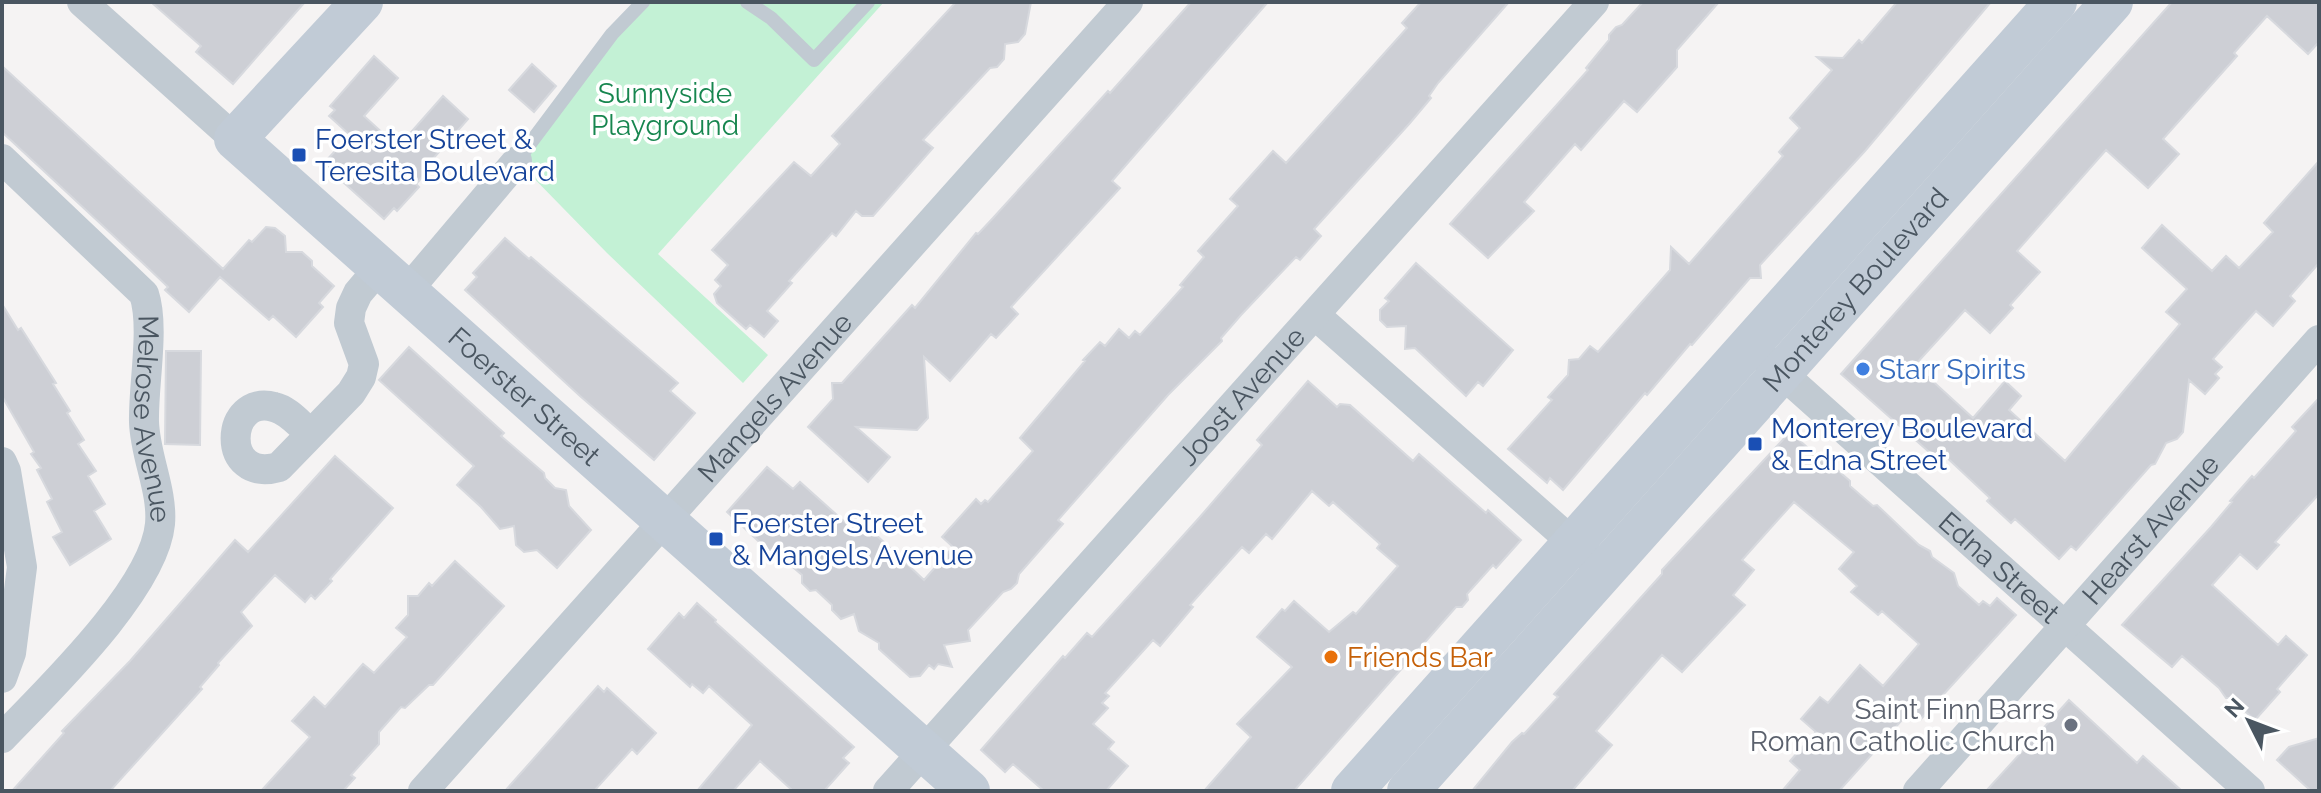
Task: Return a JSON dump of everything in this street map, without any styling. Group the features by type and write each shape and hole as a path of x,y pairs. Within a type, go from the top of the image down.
{"main road":[{"path":"235,139 362,2"},
{"name":"Monterey Boulevard","path":"1408,791 2112,2"},
{"path":"2048,10 2072,46"},
{"name":"Monterey Boulevard","path":"1352,791 2048,10"},
{"name":"Foerster Street","path":"235,139 969,791"}],"street":[{"name":"Foerster Street","path":"82,2 235,139"},
{"name":"Mangels Avenue","path":"423,791 1128,2"},
{"name":"Joost Avenue","path":"888,791 1594,2"},
{"name":"Melrose Avenue","path":"2,159 144,294 147,304 144,426 160,522 155,550 140,579 115,614 2,738"},
{"path":"310,433 351,393 361,377 364,364 349,323 358,293 393,279 517,161"},
{"path":"1315,315 1604,571"},
{"name":"Hearst Avenue","path":"1918,791 2319,340"},
{"name":"Edna Street","path":"1750,345 2250,791"},
{"path":"2,462 22,567 11,653 2,678"}],"lane":[{"path":"517,161 612,34 643,2"},
{"path":"747,2 771,18 814,60 868,2"}],"green space":[{"name":"Sunnyside Playground","path":"634,2 884,2 658,254 768,355 743,383 607,253 517,161"}],"building":[{"path":"151,2 305,2 233,84 196,52 201,46"},
{"path":"956,2 1031,2 1025,34 1018,42 1005,44 1004,59 997,67 990,68 923,140 933,148 873,216 862,216 856,211 836,236 832,233 789,281 792,283 767,311 778,321 764,337 750,325 746,329 717,303 714,294 721,286 715,280 728,265 712,250 794,162 811,176 840,144 832,136"},
{"path":"1191,2 1268,2 1112,181 1120,188 1011,307 1018,314 996,338 991,334 950,381 924,357 928,418 917,430 856,427 890,457 868,482 808,427 833,399 832,383 842,383 912,305 915,308 976,233 1108,91 1110,93"},
{"path":"1421,2 1509,2 1438,83 1429,96 1431,98 1410,123 1314,229 1321,236 1300,260 1296,257 1241,315 1221,338 1222,341 1168,395 1058,520 1063,524 1019,574 1017,583 1003,592 968,630 970,641 944,645 952,667 938,664 934,669 929,665 920,676 910,677 879,649 879,643 859,631 854,614 841,619 816,590 810,591 802,583 802,575 774,551 768,550 727,512 767,467 793,489 800,482 847,524 855,515 924,580 953,547 942,537 976,499 981,504 985,500 988,502 1033,451 1020,438 1083,360 1100,342 1105,346 1119,329 1129,338 1135,331 1140,335 1183,287 1180,285 1204,257 1198,251 1238,206 1230,199 1273,151 1286,163 1407,28 1402,23"},
{"path":"1643,2 1719,2 1677,50 1677,67 1637,112 1624,101 1581,150 1575,144 1524,202 1534,211 1488,258 1450,224 1588,70 1586,68 1609,40 1609,35"},
{"path":"1897,2 1991,2 1865,151 1760,265 1761,278 1750,278 1647,395 1645,393 1563,490 1550,478 1547,483 1508,449 1552,400 1548,397 1568,375 1569,360 1579,359 1590,346 1598,352 1670,270 1671,247 1689,264 1783,156 1779,152 1800,128 1790,118 1832,70 1817,57 1843,58 1859,40 1862,43"},
{"path":"2172,2 2319,2 2319,42 2308,54 2267,16 2234,53 2237,56 2163,139 2179,154 2148,188 2106,150 2017,251 2040,272 2010,305 2013,308 1990,333 1965,310 1915,365 1973,418 2005,381 2021,396 2009,410 2065,461 2180,324 2166,312 2187,289 2142,248 2162,225 2212,271 2226,256 2239,268 2273,232 2264,223 2319,161 2319,263 2290,296 2295,301 2273,326 2256,311 2213,359 2222,367 2215,374 2219,378 2205,394 2189,380 2183,432 2177,439 2166,443 2155,464 2076,550 2071,546 2059,559 2015,519 2011,523 1987,501 1990,498 1942,453 1937,459 1841,374"},
{"path":"374,56 398,78 364,116 398,147 443,96 468,119 424,169 427,172 416,184 419,187 397,211 394,208 384,219 323,164 350,135 329,116 335,110 330,106"},
{"path":"532,64 556,86 534,112 509,90"},
{"path":"2,66 223,269 249,240 252,242 266,227 275,228 285,236 286,252 302,252 334,286 319,303 323,307 296,337 273,316 269,320 220,277 189,312 165,290 168,287 2,132"},
{"path":"505,238 678,383 670,391 695,413 654,460 465,290 477,277 473,273"},
{"path":"1416,263 1513,350 1483,386 1478,382 1466,396 1415,348 1405,349 1406,326 1387,327 1380,320 1380,310 1389,301 1385,298"},
{"path":"2,304 56,383 53,384 70,411 67,413 84,440 78,444 96,471 88,476 105,504 94,511 111,539 70,565 53,537 62,532 47,502 52,499 37,470 41,468 2,396"},
{"path":"409,347 504,433 501,436 544,473 555,488 566,490 569,506 591,530 557,568 537,550 524,552 516,545 514,526 500,529 457,485 474,466 379,380"},
{"path":"166,351 201,351 200,445 165,444"},
{"path":"1308,381 1337,407 1340,404 1350,405 1413,461 1419,454 1521,540 1496,568 1493,565 1467,594 1468,600 1462,607 1456,607 1294,791 1204,791 1251,737 1237,724 1292,667 1257,637 1282,609 1285,611 1294,601 1329,632 1353,612 1356,614 1398,566 1377,548 1380,544 1333,502 1329,506 1312,491 1272,539 1266,534 1249,553 1242,547 1190,605 1193,607 1160,646 1153,640 1105,693 1109,696 1102,703 1108,708 1093,724 1114,742 1108,749 1128,766 1106,791 1044,791 1013,764 1005,772 981,750 1063,656 1065,658 1087,633 1092,637 1199,518 1262,445 1257,440"},
{"path":"2319,398 2319,494 2275,542 2279,545 2257,569 2240,554 2212,585 2278,645 2286,636 2307,655 2255,720 2230,698 2226,698 2219,688 2182,656 2172,667 2122,625 2211,527 2252,476 2254,478 2296,431 2292,427"},
{"path":"1790,432 1850,481 1850,486 1873,506 1877,505 1919,545 1930,551 1932,557 1954,573 1958,586 1979,605 1983,601 1990,606 1997,598 2016,615 1921,719 1911,710 1884,740 1888,752 1874,752 1839,791 1782,791 1800,770 1790,761 1816,732 1801,719 1820,697 1828,703 1860,665 1883,686 1919,644 1882,611 1878,615 1851,592 1857,586 1839,569 1854,552 1794,502 1742,560 1754,570 1733,595 1745,605 1682,672 1662,655 1596,731 1612,745 1572,791 1472,791 1512,742 1524,734 1558,697 1554,694 1662,574 1662,570"},
{"path":"335,456 393,508 315,599 311,595 305,602 275,575 241,612 252,626 218,663 200,687 202,689 110,791 12,791 64,733 62,731 130,661 235,540 248,552"},
{"path":"455,561 504,606 433,685 429,685 405,708 401,707 379,732 379,744 351,775 355,778 343,791 261,791 310,737 292,721 314,697 325,707 363,664 374,673 407,637 396,628 408,615 408,596 418,596 429,583 432,586"},
{"path":"697,603 854,747 843,758 849,763 824,791 793,791 760,761 733,791 697,791 752,725 709,686 703,693 692,684 690,687 648,649 679,613 684,618"},
{"path":"598,686 604,692 607,688 656,733 637,754 632,749 594,791 505,791"},
{"name":"Saint Finn Barrs Roman Catholic Church","path":"2069,700 2137,763 2143,756 2182,791 1986,791"},
{"path":"2319,738 2319,791 2311,791 2277,760 2289,747"}],"place":[{"name":"Foerster Street & Teresita Boulevard","path":"299,155"},
{"name":"Starr Spirits","path":"1863,369"},
{"name":"Monterey Boulevard & Edna Street","path":"1755,444"},
{"name":"Foerster Street & Mangels Avenue","path":"716,539"},
{"name":"Friends Bar","path":"1331,657"},
{"name":"Saint Finn Barrs Roman Catholic Church","path":"2071,725"}]}
